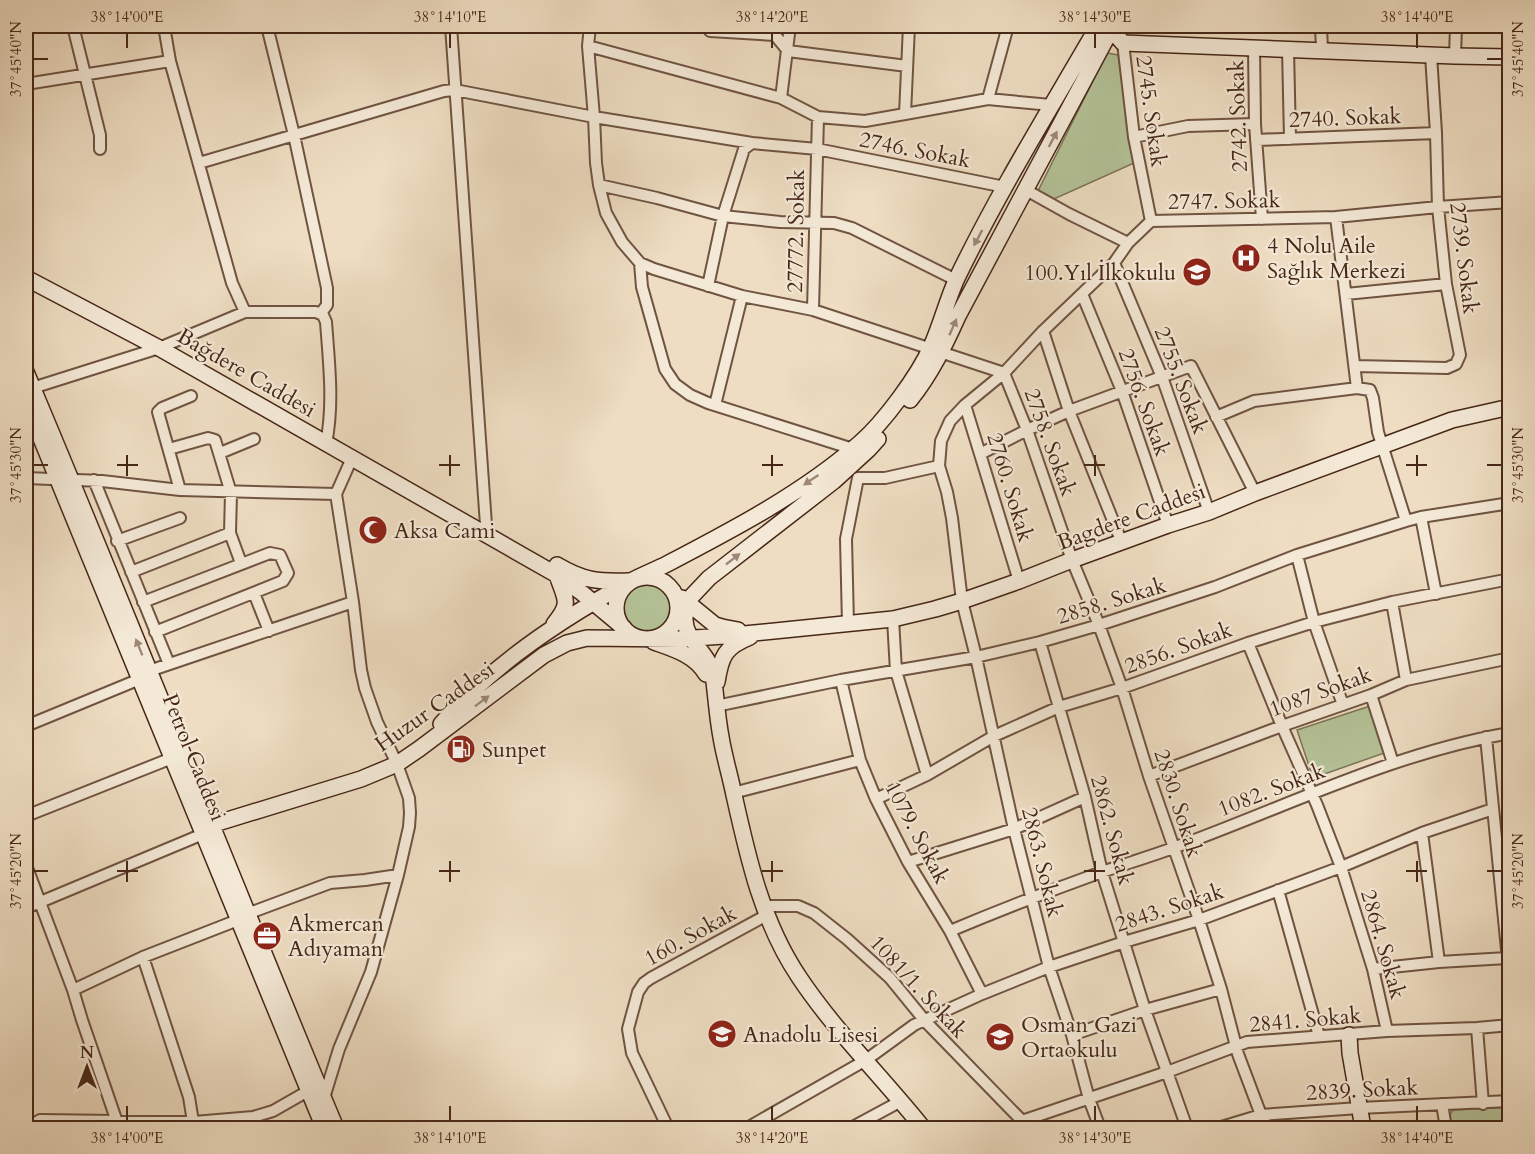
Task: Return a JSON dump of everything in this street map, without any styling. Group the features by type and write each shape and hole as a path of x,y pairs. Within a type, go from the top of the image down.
{"main road":[{"path":"1107,27 1122,43 1509,57"},
{"path":"646,639 663,635 672,627 687,603 709,578 834,481 853,473 869,449 898,415 927,376 956,279 1005,186 1052,105 1107,27"},
{"path":"419,749 458,704 503,665 546,633 632,581 761,513 833,466 863,441 936,351 958,316 1026,190 1107,27"},
{"name":"Bağdere Caddesi","path":"26,278 159,348 443,509 582,578 605,582 632,581 643,577 656,578 666,583 710,621"},
{"name":"Petrol Caddesi","path":"26,372 28,394 144,675 172,758 207,830 324,1128"},
{"name":"Bagdere Caddesi","path":"759,633 893,619 962,602 1452,420 1509,407"},
{"name":"Bağdere Caddesi","path":"485,529 558,575 634,636 684,654 694,660 706,672 715,700"},
{"path":"546,633 564,612 566,606 558,575"},
{"path":"709,578 704,599 710,621 722,627 759,633"},
{"path":"624,628 618,618 616,606 622,589 632,581"},
{"path":"675,592 679,603 678,616"},
{"path":"687,603 685,622 691,638 711,668 721,740 745,846 777,940 799,977 831,1021 923,1128"},
{"path":"646,639 759,633"},
{"path":"715,700 720,665 724,656 736,642 759,633"},
{"name":"Huzur Caddesi","path":"207,830 361,780 397,764 555,648 592,638 646,639"},
{"path":"144,675 207,830"},
{"path":"242,917 336,1128"},
{"path":"1349,1035 1363,1128"}],"street":[{"path":"73,26 100,135 100,149"},
{"path":"164,26 170,61 232,283 246,312"},
{"path":"267,26 294,135 327,288 327,305 321,313"},
{"path":"451,26 485,529"},
{"path":"590,26 588,46 599,185 610,223 622,242 640,262 642,287 665,369 675,384 690,395 853,449"},
{"path":"781,98 790,26"},
{"path":"905,114 909,26"},
{"path":"988,99 1008,26"},
{"path":"1321,26 1322,50"},
{"path":"1455,56 1456,26"},
{"path":"710,28 775,35 788,51 908,66"},
{"name":"2745. Sokak","path":"1122,43 1134,136 1151,221"},
{"path":"588,46 781,98 818,117 865,121 988,99 1052,105"},
{"name":"2742. Sokak","path":"1254,48 1255,124 1262,219"},
{"path":"1288,49 1290,139"},
{"name":"2739. Sokak","path":"1355,366 1447,368 1455,364 1460,355 1446,284 1438,207 1431,55"},
{"path":"26,84 170,61"},
{"path":"199,163 444,91 455,90"},
{"name":"2746. Sokak","path":"455,90 594,117 752,143 817,149 1005,186"},
{"name":"27772. Sokak","path":"640,262 654,269 742,296 813,310 818,117"},
{"path":"1134,136 1188,126 1255,124"},
{"name":"2740. Sokak","path":"1256,140 1436,133"},
{"path":"708,286 723,216 744,149 752,143"},
{"path":"599,185 723,216 780,222 834,223 852,228 956,279"},
{"path":"1026,190 1128,243"},
{"name":"2747. Sokak","path":"939,466 941,441 950,421 965,405 1004,373 1043,331 1114,263 1128,243 1151,221 1336,217 1509,202"},
{"path":"1336,217 1357,388"},
{"name":"2755. Sokak","path":"1114,263 1162,377 1209,512"},
{"path":"1346,294 1446,284"},
{"name":"2756. Sokak","path":"1082,294 1122,391 1168,525"},
{"path":"715,405 742,296"},
{"path":"813,310 1004,373"},
{"path":"28,394 159,348 246,312 316,312 325,317 330,374 330,425 326,444"},
{"path":"1043,331 1069,411 1122,543"},
{"path":"980,454 1069,411 1191,366 1255,493"},
{"name":"2758. Sokak","path":"1004,373 1027,430 1072,560"},
{"path":"1216,417 1254,401 1357,388 1370,390 1378,432 1406,521"},
{"path":"180,490 159,411 191,396"},
{"name":"2760. Sokak","path":"965,405 1019,581"},
{"path":"169,449 210,438 215,440 231,493 230,533 241,563"},
{"path":"220,453 254,439"},
{"path":"324,1098 339,1049 371,972 398,874 410,813 409,798 397,764 377,722 360,670 353,602 336,494 352,458"},
{"path":"848,624 846,539 853,473 885,478 939,466 952,518 962,602"},
{"path":"26,478 94,480 180,490 231,493 336,494"},
{"path":"94,480 169,664"},
{"name":"2858. Sokak","path":"715,700 976,657 1040,642 1215,587 1296,555 1406,521 1509,503"},
{"path":"1421,517 1436,594"},
{"path":"117,541 180,518"},
{"path":"131,572 230,533"},
{"path":"143,602 270,553 280,555 288,573 284,581 155,632"},
{"path":"1296,555 1314,622 1343,705"},
{"name":"2830. Sokak","path":"1072,560 1122,688 1149,776 1199,920 1237,1046 1261,1115 1268,1128"},
{"name":"2856. Sokak","path":"876,799 927,775 994,736 1059,707 1122,688 1314,622 1392,602 1509,579"},
{"path":"254,593 269,631"},
{"path":"26,726 169,664 353,602"},
{"name":"2863. Sokak","path":"962,602 1014,829 1049,967 1100,1128"},
{"path":"1392,602 1406,680"},
{"path":"893,619 896,671 927,775"},
{"name":"2862. Sokak","path":"1040,642 1085,798 1102,872 1145,1010 1187,1128"},
{"name":"2864. Sokak","path":"1248,643 1341,867 1373,969 1387,1031"},
{"name":"1087 Sokak","path":"1149,776 1371,695 1406,680 1509,658"},
{"name":"1079. Sokak","path":"841,680 860,760 876,799 908,862 950,930 982,994"},
{"path":"1371,695 1394,763"},
{"name":"1082. Sokak","path":"950,930 1031,897 1173,848 1394,763 1486,737 1509,733"},
{"path":"1486,737 1493,809 1506,898 1509,980"},
{"path":"26,816 172,758"},
{"path":"734,793 860,760"},
{"path":"908,862 1014,829 1085,798"},
{"name":"2843. Sokak","path":"749,1128 866,1060 914,1025 982,994 1049,967 1199,920 1341,867 1422,832 1493,809"},
{"path":"26,908 207,830"},
{"path":"1422,832 1439,962"},
{"path":"26,865 73,990 117,1122"},
{"path":"73,990 143,957 330,883 398,874"},
{"path":"1278,890 1319,1036"},
{"name":"1081/1. Sokak","path":"765,910 798,906 814,913 847,939 890,978 925,1021 1026,1125"},
{"name":"160. Sokak","path":"668,1128 632,1053 629,1040 628,1029 638,992 651,978 765,910"},
{"path":"143,957 189,1097 194,1125"},
{"path":"1373,969 1507,958"},
{"path":"1072,1035 1145,1010 1221,989"},
{"name":"2841. Sokak","path":"1012,1128 1026,1125 1089,1099 1247,1042 1387,1031 1509,1025"},
{"path":"1477,1028 1483,1104"},
{"path":"34,1128 36,1121 40,1120 194,1125 266,1114 308,1091"},
{"path":"851,1128 901,1101"},
{"name":"2839. Sokak","path":"1218,1128 1261,1115 1509,1101"},
{"path":"1442,1104 1446,1128"}],"green space":[{"path":"1107,53 1118,55 1134,163 1054,199 1038,191"},
{"path":"647,585 663,592 670,608 663,624 647,631 631,624 624,608 631,592"},
{"path":"1370,706 1387,752 1313,778 1297,730"},
{"path":"1509,1107 1509,1128 1451,1128 1449,1116 1453,1110"}],"place":[{"name":"4 Nolu Aile Sağlık Merkezi","path":"1246,258"},
{"name":"100.Yıl İlkokulu","path":"1197,272"},
{"name":"Aksa Cami","path":"373,530"},
{"name":"Sunpet","path":"461,749"},
{"name":"Akmercan Adıyaman","path":"267,936"},
{"name":"Anadolu Lisesi","path":"722,1034"},
{"name":"Osman Gazi Ortaokulu","path":"1000,1037"}]}
